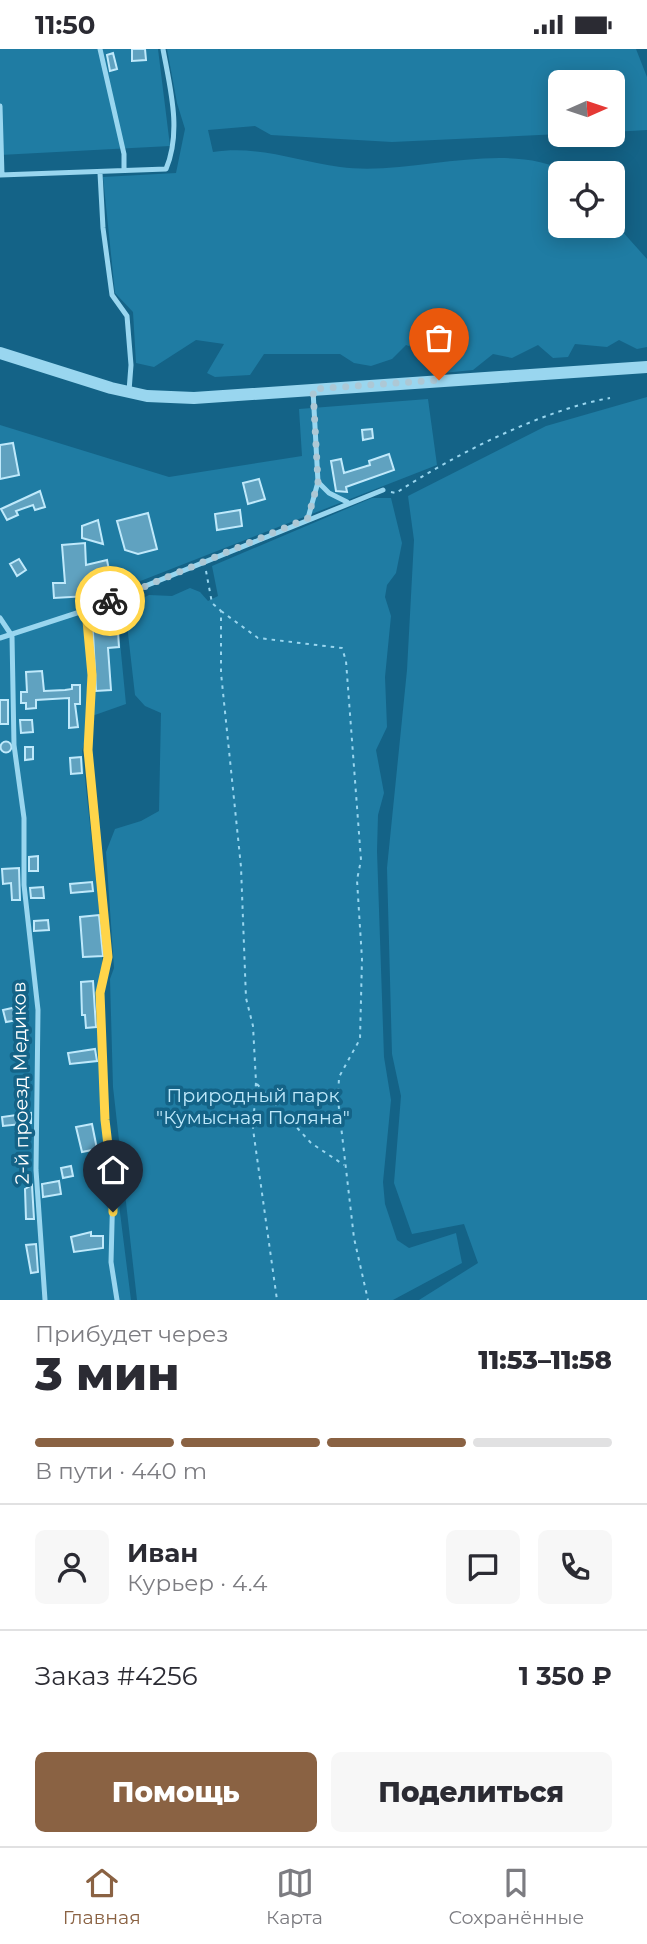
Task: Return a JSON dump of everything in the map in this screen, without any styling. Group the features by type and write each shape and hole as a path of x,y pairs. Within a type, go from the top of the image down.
{"street":[{"path":"0,353 129,392 147,396 194,398 647,367"}],"lane":[{"path":"100,49 124,154 124,169"},
{"path":"0,106 1,176 166,169 173,152 175,129 163,49"},
{"path":"100,173 103,229 112,295 127,316 131,365 129,392"},
{"path":"308,518 318,482 313,389"},
{"path":"318,482 329,493 348,502"},
{"path":"0,638 86,610 205,563 308,518 383,490"},
{"path":"86,610 92,675 88,750 108,957 100,993 105,1120 113,1187 111,1262 117,1300"},
{"path":"0,618 12,636"},
{"name":"2-й проезд Медиков","path":"12,636 14,745 24,818 24,885 38,1010 36,1170 45,1300"}],"path":[{"path":"383,490 396,493 427,472 573,404 610,398"},
{"path":"205,563 212,603 258,638 342,648 346,661 361,860 356,880 362,959 360,1039 339,1077 338,1100 354,1238 368,1300"},
{"path":"221,611 221,673 241,867 246,998 253,1026 256,1082 253,1129 277,1300"},
{"path":"256,1082 311,1143 345,1166"}],"green space":[{"path":"0,49 158,49 170,146 0,155"},
{"path":"167,49 636,49 647,77 647,130 625,131 625,70 548,70 548,135 392,142 271,135 255,126 208,130 213,152 262,152 340,167 368,169 487,158 548,165 548,238 625,238 625,234 647,259 647,347 637,349 619,340 607,347 575,344 568,357 553,358 538,345 512,358 493,354 473,370 443,373 450,338 441,335 431,354 406,345 392,359 371,366 354,363 340,354 264,354 250,375 215,377 207,373 224,344 196,340 154,367 136,363 133,312 115,293 103,177 176,173 185,129"},
{"path":"647,397 647,1300 419,1300 478,1263 464,1224 412,1234 394,1183 401,1096 392,1054 387,868 407,670 414,540 408,496 546,426"},
{"path":"428,399 437,465 115,591 126,704 92,716 82,751 101,927 107,1109 131,1300 0,1300 0,425 169,477 302,456 299,409"},
{"name":"Природный парк \"Кумысная Поляна\"","path":"372,498 391,498 402,543 396,573 387,585 385,597 391,616 385,677 387,727 376,750 384,793 378,815 377,851 384,1057 391,1100 383,1182 385,1204 397,1240 409,1248 456,1233 462,1263 393,1300 137,1300 113,1087 110,979 114,968 106,852 115,829 141,821 159,811 161,713 145,706 135,695 125,607 149,595 172,596 190,588 200,592 208,601 218,596 212,566"}],"building":[{"path":"132,49 145,49 146,60 132,61"},
{"path":"113,53 117,69 110,71 107,55"},
{"path":"372,429 373,438 363,440 362,430"},
{"path":"13,443 19,475 0,479 0,445"},
{"path":"389,454 394,470 346,487 347,492 336,491 331,461 341,459 344,473 370,465 369,461"},
{"path":"259,479 265,499 248,504 243,483"},
{"path":"40,491 45,507 35,510 33,505 16,511 18,515 7,520 1,509"},
{"path":"240,510 242,526 217,530 215,514"},
{"path":"148,513 157,549 138,554 125,550 117,521"},
{"path":"98,520 103,544 82,538 82,526"},
{"path":"85,543 86,565 107,560 112,585 88,590 88,596 54,598 53,583 65,583 62,545"},
{"path":"19,559 26,570 17,576 10,564"},
{"path":"102,613 103,618 117,617 119,647 108,648 111,690 96,691 92,614"},
{"path":"42,671 44,691 72,689 72,685 80,685 80,704 75,704 78,727 69,728 69,698 36,700 36,708 26,709 26,703 21,703 21,692 27,692 26,672"},
{"path":"0,700 8,700 8,724 0,724"},
{"path":"20,720 32,720 33,732 21,733"},
{"path":"6,742 10,743 10,751 6,752 2,751 1,747 2,743"},
{"path":"25,747 33,747 33,759 25,760"},
{"path":"81,757 82,773 71,774 70,758"},
{"path":"38,856 38,871 29,871 29,857"},
{"path":"19,868 20,900 12,900 11,883 3,884 2,869"},
{"path":"92,882 93,891 71,893 70,884"},
{"path":"43,887 44,898 31,898 30,888"},
{"path":"99,915 103,956 83,957 80,917"},
{"path":"48,920 49,930 34,931 34,921"},
{"path":"93,981 96,1027 86,1028 85,1015 82,1015 81,982"},
{"path":"21,1006 23,1019 6,1022 3,1010"},
{"path":"95,1049 97,1061 70,1064 68,1053"},
{"path":"31,1113 31,1123 3,1126 2,1117"},
{"path":"92,1124 97,1149 82,1152 76,1127"},
{"path":"71,1166 73,1176 63,1178 61,1168"},
{"path":"107,1177 108,1185 97,1187 96,1178"},
{"path":"59,1181 61,1194 43,1197 42,1184"},
{"path":"32,1185 34,1219 26,1219 25,1189"},
{"path":"91,1232 91,1236 103,1236 103,1248 74,1252 71,1237"},
{"path":"36,1244 38,1272 31,1273 26,1245"}],"way so far":[{"path":"110,601 308,518 318,482 313,389 439,380"}],"route":[{"path":"110,601 86,610 92,675 88,750 108,957 100,993 105,1120 113,1187 113,1212"}]}
